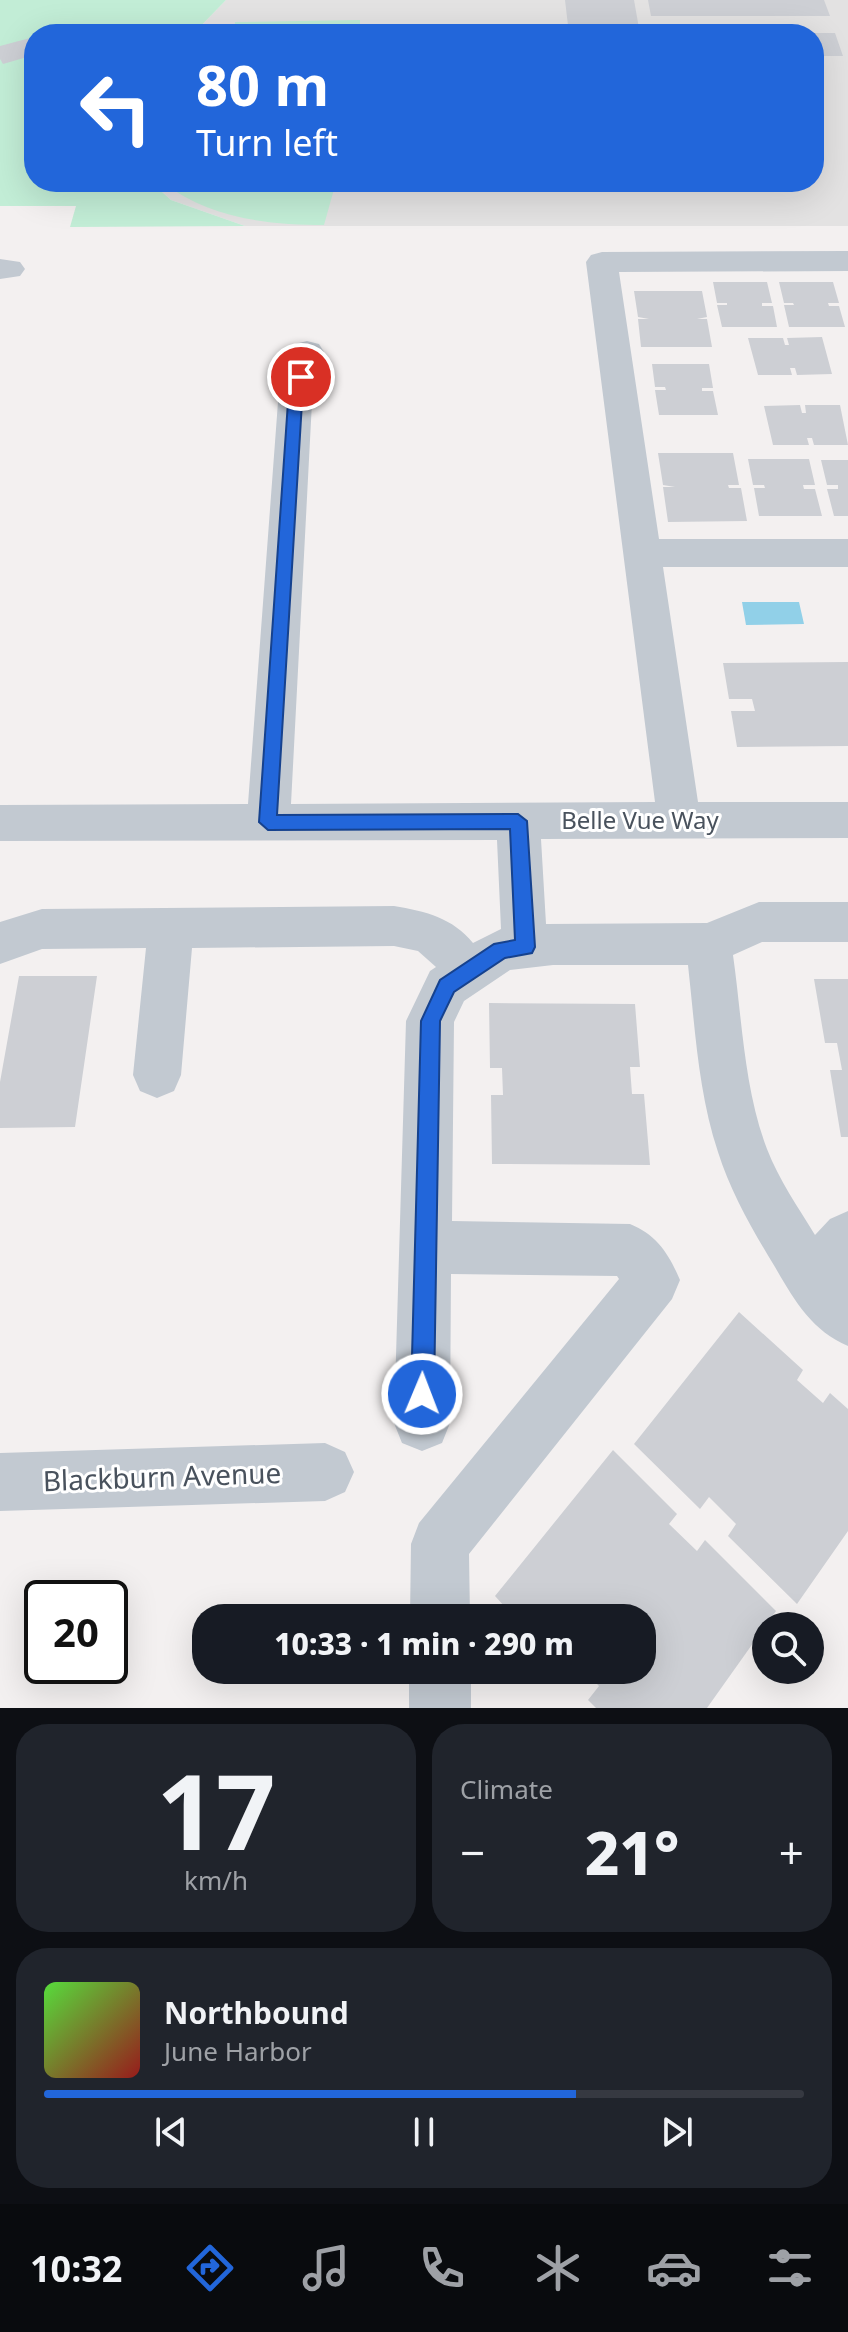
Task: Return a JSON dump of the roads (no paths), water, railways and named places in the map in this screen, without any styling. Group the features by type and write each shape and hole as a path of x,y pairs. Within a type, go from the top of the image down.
{"street":[{"path":"679,821 602,262 848,261"},
{"path":"268,822 295,402 307,352"},
{"path":"642,553 848,553"},
{"name":"Belle Vue Way","path":"0,823 848,820"},
{"path":"518,821 525,947"},
{"path":"422,1423 430,1021 447,986 501,950 553,944 709,944 759,922 848,922"},
{"path":"0,943 42,929 394,926 422,930 443,939 468,972"},
{"path":"157,1075 171,928"},
{"path":"709,944 728,1097 743,1153 768,1207 818,1289 848,1319"},
{"path":"812,1278 848,1237"},
{"path":"425,1247 630,1250 653,1280 440,1544 440,1604"},
{"name":"Blackburn Avenue","path":"0,1482 325,1472"},
{"path":"440,1684 440,1708"}],"water":[{"path":"742,602 799,602 804,624 746,625"}]}
